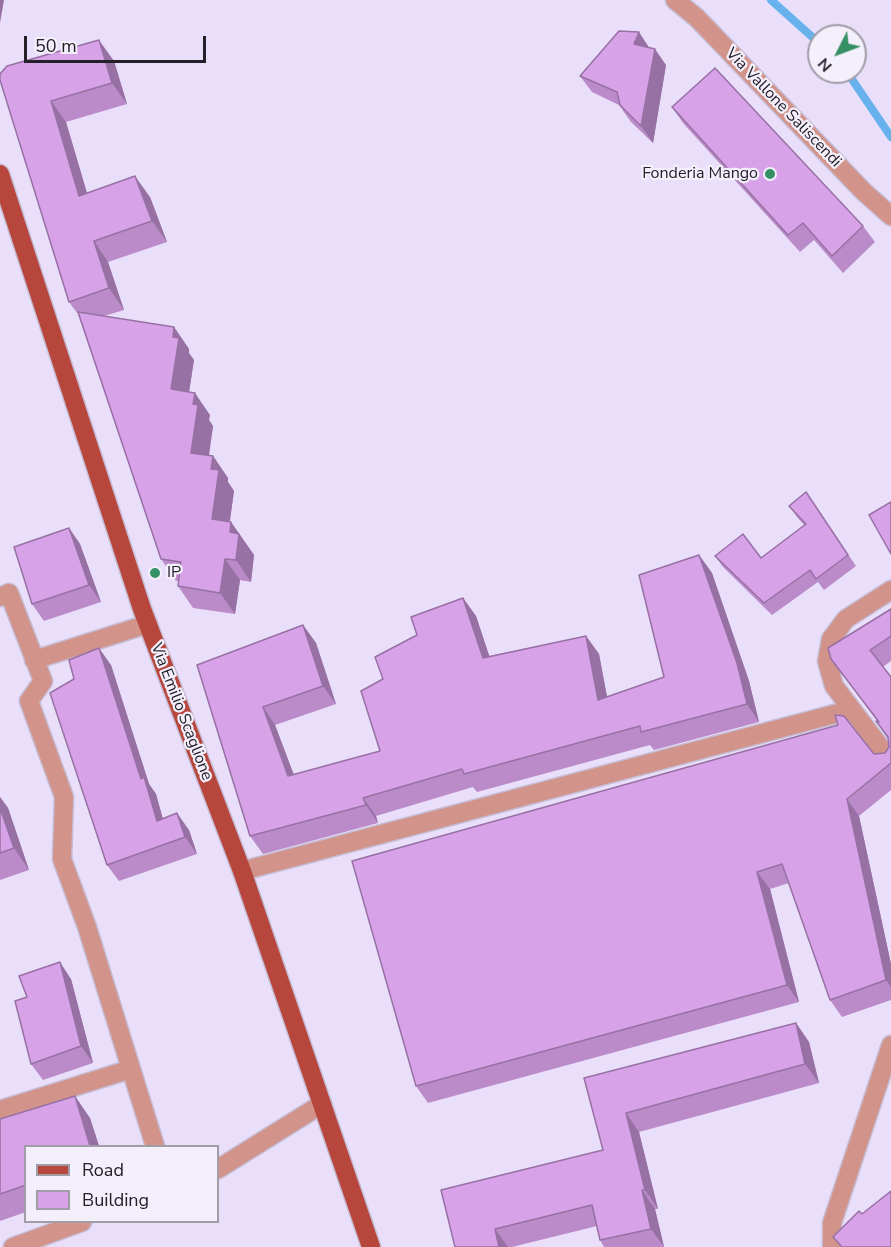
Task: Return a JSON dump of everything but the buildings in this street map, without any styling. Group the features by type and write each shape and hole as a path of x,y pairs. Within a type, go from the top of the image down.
{"main road":[{"name":"Via Emilio Scaglione","path":"0,174 148,624 242,871 371,1247"}],"street":[{"name":"Via Vallone Saliscendi","path":"675,0 697,18 863,191 891,216"},
{"path":"891,590 846,619 831,639 827,661 834,686 850,710 891,760"},
{"path":"0,597 9,593 43,681 29,701 64,797 62,859 87,927 155,1145"},
{"path":"34,660 148,624"},
{"path":"242,871 850,710"},
{"path":"832,1247 832,1223 891,1045"},
{"path":"0,1110 131,1069"},
{"path":"219,1168 322,1104"},
{"path":"21,1246 77,1223"}],"waterway":[{"path":"771,0 807,32"},
{"path":"855,84 891,137"}],"place":[{"name":"Fonderia Mango","path":"770,174"},
{"name":"IP","path":"155,573"}]}
